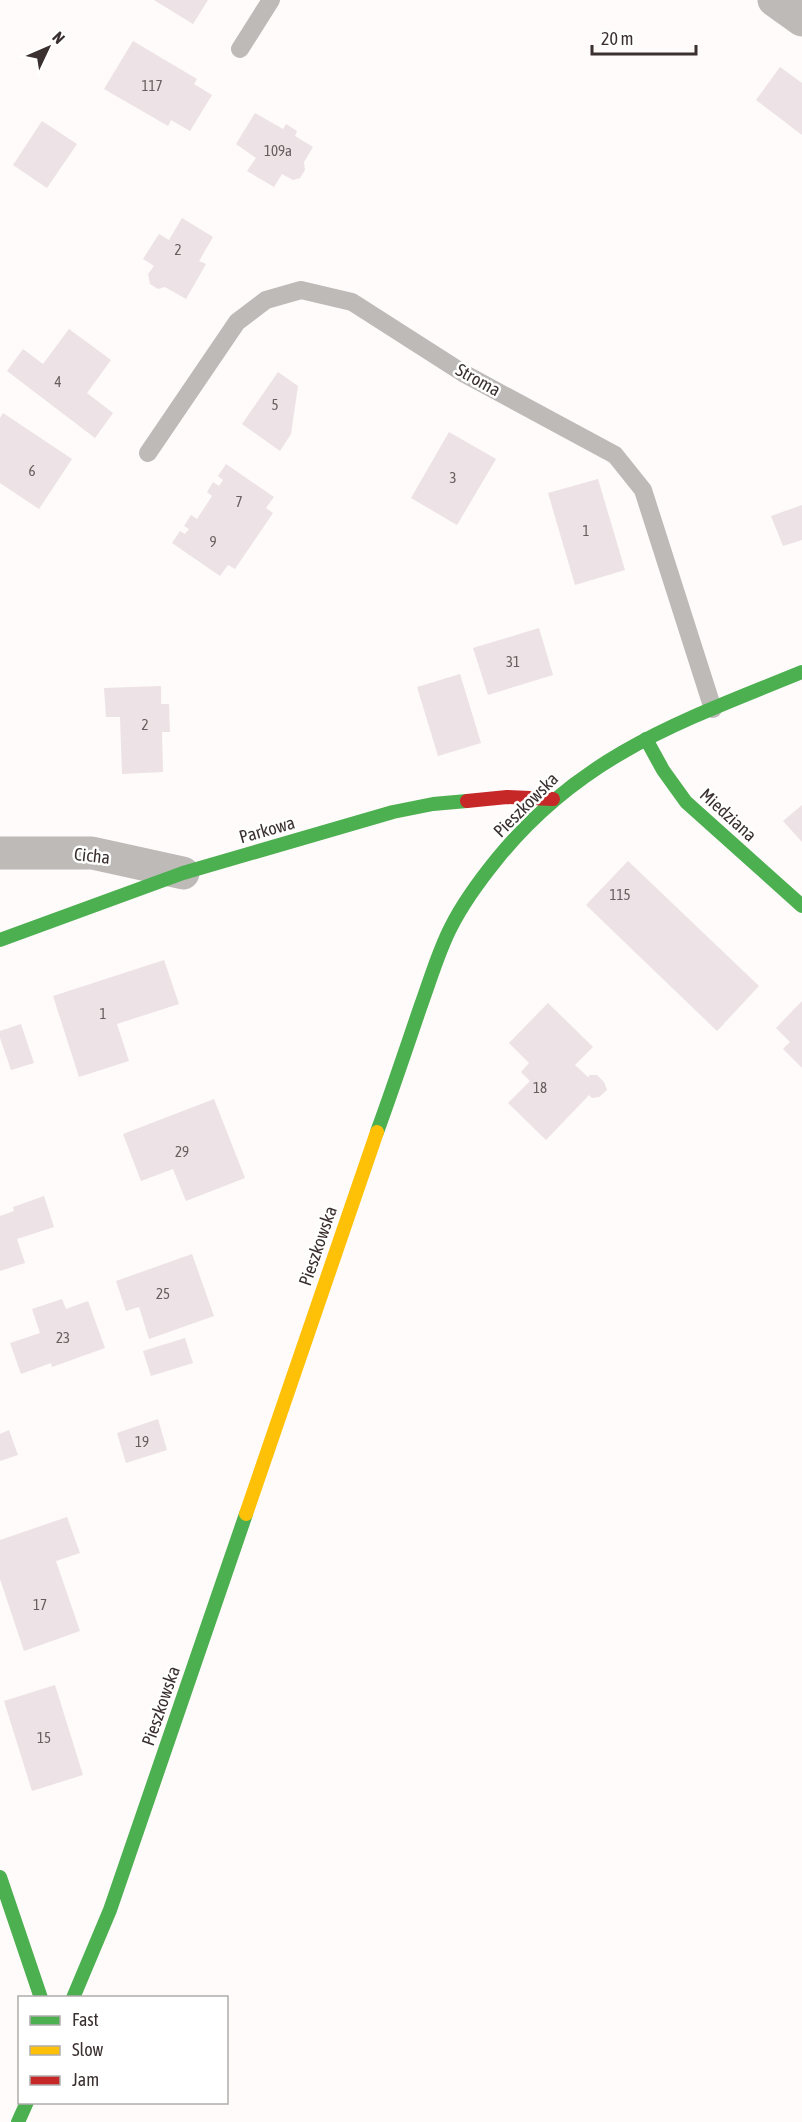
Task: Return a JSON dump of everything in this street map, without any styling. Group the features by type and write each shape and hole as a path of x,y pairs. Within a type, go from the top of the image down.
{"street":[{"path":"774,0 802,20"},
{"name":"Pieszkowska","path":"75,1996 118,1887 436,959 455,919 488,870 553,799 615,755 646,739 802,672"},
{"name":"Miedziana","path":"646,739 663,770 686,802 802,906"},
{"name":"Parkowa","path":"0,940 183,873 413,807 507,797 553,799"},
{"name":"Cicha","path":"0,853 92,853 183,873"},
{"path":"0,1877 40,1996"},
{"path":"18,2122 27,2104"}],"lane":[{"path":"240,49 271,0"},
{"name":"Stroma","path":"148,453 237,322 266,300 301,290 352,302 463,372 615,455 643,490 713,709"}],"building":[{"path":"154,0 208,0 193,24"},
{"path":"133,41 197,79 194,84 212,95 190,131 171,120 168,126 104,89"},
{"path":"780,67 802,83 802,135 756,100"},
{"path":"255,113 283,129 286,124 297,131 295,136 313,147 304,162 305,170 300,178 293,180 282,174 274,187 247,171 256,158 236,144"},
{"path":"42,121 77,144 47,188 13,165"},
{"path":"182,218 213,237 199,261 206,264 186,299 165,287 158,289 150,284 148,274 154,266 143,259 159,234 169,240"},
{"path":"69,329 111,360 87,393 113,413 95,438 7,371 23,349 43,364"},
{"path":"278,372 298,386 291,434 280,451 242,424"},
{"path":"3,413 72,459 39,509 0,483 0,418"},
{"path":"449,432 496,459 457,525 411,498"},
{"path":"226,464 274,497 266,508 273,513 235,569 228,565 220,576 172,543 180,531 185,534 189,529 184,526 191,515 197,519 212,496 207,492 213,482 219,486 223,480 218,476"},
{"path":"598,479 625,570 575,585 548,493"},
{"path":"802,505 802,540 783,546 771,516"},
{"path":"539,628 553,675 488,695 473,648"},
{"path":"460,674 481,743 438,756 417,687"},
{"path":"161,686 161,704 169,704 170,732 162,732 163,772 122,774 120,717 106,717 104,688"},
{"path":"802,805 802,842 783,821"},
{"path":"628,861 759,986 717,1031 586,905"},
{"path":"164,960 179,1004 117,1024 129,1061 79,1077 53,996"},
{"path":"802,1001 802,1068 783,1049 790,1042 776,1028"},
{"path":"548,1003 593,1047 575,1065 588,1077 597,1075 604,1082 607,1090 599,1097 592,1098 589,1095 546,1140 508,1103 530,1081 521,1072 529,1063 509,1043"},
{"path":"21,1024 34,1063 11,1070 0,1038 0,1031"},
{"path":"214,1099 245,1178 186,1201 173,1169 141,1181 123,1134"},
{"path":"44,1196 54,1227 17,1239 25,1263 0,1271 0,1216 14,1211 13,1207"},
{"path":"192,1254 214,1316 149,1339 139,1307 126,1311 116,1281"},
{"path":"62,1299 66,1309 88,1301 105,1348 52,1367 51,1363 21,1374 10,1343 40,1333 32,1309"},
{"path":"185,1338 193,1363 151,1376 143,1351"},
{"path":"158,1419 167,1450 126,1463 117,1433"},
{"path":"9,1430 18,1455 0,1461 0,1434"},
{"path":"67,1517 80,1553 56,1561 80,1631 24,1651 0,1579 0,1540"},
{"path":"55,1685 83,1775 32,1791 4,1701"}],"traffic: fast":[{"path":"377,1132 434,967 451,927 466,900 484,875 530,823 564,792 636,744 716,707 802,672"},
{"path":"646,739 663,770 686,802 802,906"},
{"path":"0,940 183,873 393,812 433,804 467,801"},
{"path":"74,1996 110,1910 246,1514"},
{"path":"0,1877 40,1996"},
{"path":"18,2122 26,2104"}],"traffic: slow":[{"path":"246,1514 377,1132"}],"traffic: jam":[{"path":"467,801 507,797 553,799"}]}
